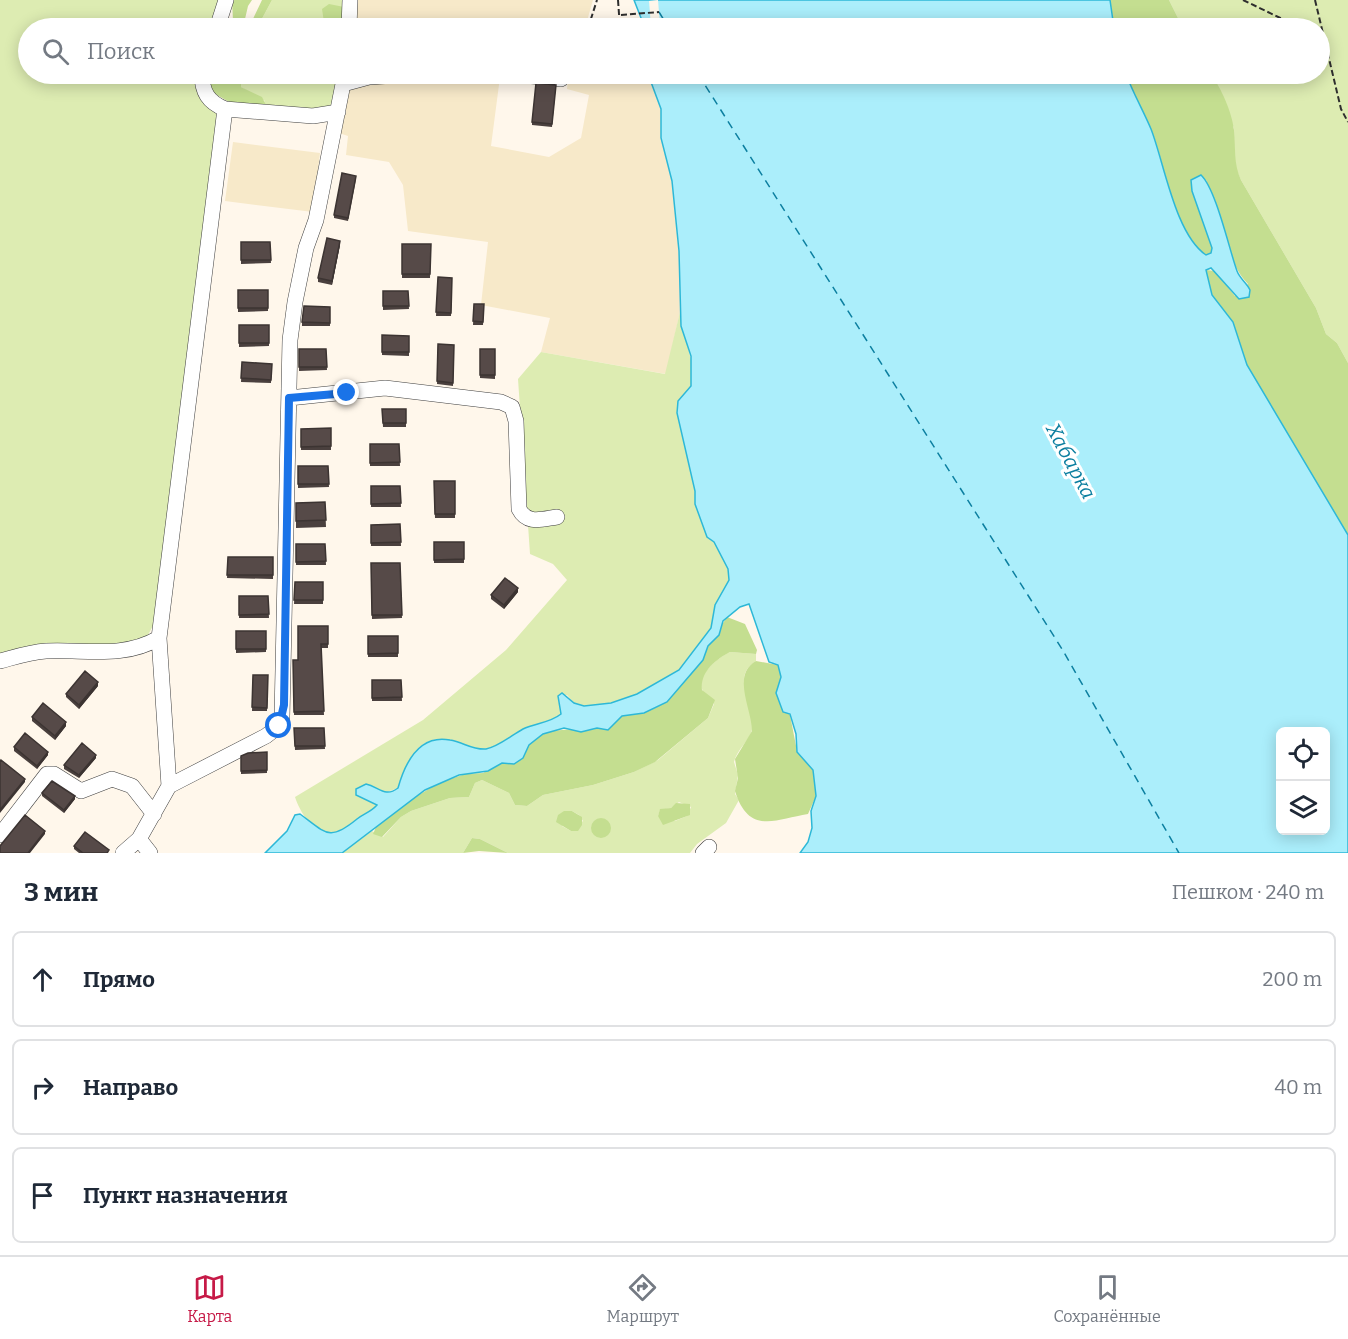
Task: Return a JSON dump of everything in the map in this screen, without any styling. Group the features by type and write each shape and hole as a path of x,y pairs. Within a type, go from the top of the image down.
{"street":[{"path":"220,18 226,0"},
{"path":"349,18 350,0"},
{"path":"202,84 210,100 225,109 313,116 338,112"},
{"path":"169,786 266,736 279,726 282,717 290,340 306,248 316,220 343,84"},
{"path":"123,853 139,839 169,786 159,638 225,109"},
{"path":"289,398 384,388 501,402 512,407 516,420 519,509 523,516 532,520 557,517"},
{"path":"0,661 42,651 129,650 139,648 159,638"},
{"path":"0,835 42,777 47,774 54,774 81,791 112,779 132,786 154,814"},
{"path":"139,839 150,853"}],"path":[{"path":"591,18 597,0"},
{"path":"618,0 621,15 659,12"},
{"path":"1243,0 1280,18"},
{"path":"1315,0 1318,18"},
{"path":"1330,70 1341,109 1348,122"}],"shaded area":[{"path":"353,0 593,0 588,18 352,18"},
{"path":"360,84 499,84 491,146 549,157 581,138 589,95 567,89 567,84 652,84 661,109 661,138 672,181 680,263 680,312 666,374 541,352 550,318 481,305 488,242 408,231 403,185 389,162 346,155 348,136 339,133 344,100 350,88"},
{"path":"233,142 320,153 313,212 225,201"}],"green space":[{"path":"0,0 221,0 215,18 18,18 18,84 201,84 217,114 155,622 148,635 138,642 0,658"},
{"path":"232,0 252,0 245,18 233,18"},
{"path":"262,0 272,0 262,18 253,18"},
{"path":"272,0 347,0 335,18 262,18"},
{"path":"1110,0 1169,0 1178,18 1113,18"},
{"path":"1169,0 1348,0 1348,363 1337,343 1326,334 1316,308 1241,180 1235,167 1234,128 1215,84 1330,84 1330,18 1178,18"},
{"path":"329,4 344,7 344,18 323,18 322,9"},
{"path":"209,84 241,84 241,87 262,97 266,105 231,103 210,91"},
{"path":"241,84 338,84 338,95 334,103 326,108 303,111 258,107 265,101 241,87"},
{"path":"1130,84 1217,84 1222,93 1233,123 1238,174 1316,308 1326,334 1337,343 1348,363 1348,535 1247,365 1233,322 1212,295 1206,270 1215,271 1235,296 1248,284 1232,258 1216,203 1206,180 1191,180 1212,248 1211,253 1206,255 1195,245 1178,214 1151,129"},
{"path":"680,312 690,356 692,382 679,401 677,409 695,491 695,504 707,537 714,542 728,569 729,580 715,605 711,628 679,670 637,694 611,703 584,706 574,703 567,695 558,697 561,714 523,729 491,748 481,749 436,739 427,742 414,754 404,770 398,788 384,793 370,785 361,797 377,805 372,809 338,833 323,833 316,829 305,817 295,797 423,720 506,650 567,580 553,564 530,554 518,379 541,352 665,374"},
{"path":"727,617 745,624 757,650 756,654 730,652 710,667 702,684 702,690 715,700 708,718 655,762 634,772 593,785 543,795 527,806 515,805 509,793 482,780 475,783 469,797 450,798 411,811 401,817 382,837 373,834 376,827 405,803 439,783 465,774 483,773 502,763 508,764 523,758 529,745 545,733 606,727 622,716 644,713 667,702 703,660 708,646"},
{"path":"730,652 756,654 756,661 748,668 744,684 751,712 752,730 734,762 738,775 735,794 739,800 726,823 697,844 690,853 508,853 480,839 472,838 463,853 342,853 372,831 383,837 401,817 411,811 450,798 469,797 475,783 482,780 509,793 515,805 527,806 543,795 593,785 634,772 658,760 708,718 714,704 702,689 703,677 715,662","holes":["679,802 691,807 687,816 675,821 658,816 660,810 671,808","572,811 583,821 571,831 562,826"]},
{"path":"756,661 778,665 780,703 790,715 797,751 813,770 816,796 808,814 775,821 756,819 748,814 741,805 735,791 738,778 735,759 752,731 745,693 745,675"},
{"path":"676,803 690,804 690,815 663,825 658,816 660,809 671,808"},
{"path":"564,811 572,811 582,817 582,825 578,831 571,831 556,822 558,815"},
{"path":"601,818 608,821 611,828 608,835 601,838 594,835 591,828 594,821"},
{"path":"472,838 480,839 508,853 479,851 463,853"}],"water":[{"path":"634,0 1110,0 1113,18 641,18"},
{"name":"Хабарка","path":"652,84 1130,84 1151,129 1178,215 1195,245 1206,255 1211,253 1212,248 1192,191 1191,180 1201,175 1207,182 1222,220 1237,271 1250,290 1249,297 1239,299 1211,268 1206,270 1212,295 1233,322 1247,365 1348,535 1348,853 800,853 808,842 812,828 811,811 816,796 813,770 797,752 796,734 790,714 783,712 776,693 781,677 778,665 769,662 749,604 740,607 723,621 719,635 708,646 703,660 667,702 644,713 622,716 608,730 597,728 581,732 564,728 543,734 529,745 523,758 514,764 502,763 488,771 459,775 425,790 342,853 265,853 287,831 295,815 300,814 328,832 334,833 348,826 377,805 356,795 356,789 366,784 386,792 398,788 409,760 415,752 430,741 450,740 476,748 491,748 523,729 561,714 558,696 562,693 574,703 584,706 611,703 637,694 679,670 711,628 715,605 729,580 728,569 714,542 707,537 695,504 695,491 677,413 678,401 691,386 691,356 681,326 679,251 672,181 661,138 661,109"}],"pier":[{"path":"658,0 659,18 650,18 649,1"}],"building":[{"path":"536,84 556,85 552,124 532,122"},
{"path":"342,173 356,176 348,218 334,215"},
{"path":"327,238 340,241 332,281 318,278"},
{"path":"241,242 270,242 271,260 241,260"},
{"path":"402,244 431,244 430,274 402,274"},
{"path":"438,277 452,278 451,313 436,312"},
{"path":"238,290 268,290 268,308 238,308"},
{"path":"383,291 408,291 409,306 383,306"},
{"path":"474,304 484,304 483,322 473,321"},
{"path":"304,306 330,307 330,323 302,322"},
{"path":"239,325 269,325 269,343 239,343"},
{"path":"382,335 409,336 409,352 382,352"},
{"path":"438,344 454,345 453,383 437,381"},
{"path":"299,349 326,349 327,367 299,367"},
{"path":"480,349 495,349 495,375 480,375"},
{"path":"242,362 272,364 271,380 241,378"},
{"path":"382,409 406,409 406,423 383,423"},
{"path":"331,428 331,446 301,447 301,429"},
{"path":"370,444 399,444 400,462 370,463"},
{"path":"298,466 328,466 329,484 298,484"},
{"path":"434,481 455,481 455,514 435,514"},
{"path":"371,486 400,486 401,503 371,504"},
{"path":"325,502 326,520 296,521 296,503"},
{"path":"400,524 401,542 371,543 371,525"},
{"path":"434,542 464,542 464,559 434,560"},
{"path":"296,544 325,544 326,561 296,562"},
{"path":"228,557 273,557 273,575 227,575"},
{"path":"371,563 400,563 402,615 372,615"},
{"path":"505,578 518,588 504,605 491,595"},
{"path":"295,582 323,582 323,600 294,600"},
{"path":"239,596 268,596 269,614 239,615"},
{"path":"298,626 328,626 328,644 321,644 324,711 294,712 293,660 298,660"},
{"path":"236,631 266,631 266,649 236,649"},
{"path":"368,636 398,636 398,653 368,654"},
{"path":"85,671 98,682 79,705 66,694"},
{"path":"253,675 268,675 267,708 252,707"},
{"path":"372,680 401,680 402,697 372,698"},
{"path":"43,703 66,722 55,736 32,717"},
{"path":"294,728 324,728 325,746 295,746"},
{"path":"25,733 48,752 37,766 14,747"},
{"path":"82,743 96,755 79,775 64,765"},
{"path":"267,752 267,770 241,771 241,756 248,753"},
{"path":"1,760 25,779 0,810 0,762"},
{"path":"52,781 75,796 64,810 42,793"},
{"path":"25,815 45,831 28,853 0,853 0,846"},
{"path":"85,832 109,850 107,853 83,853 74,846"}],"ferry route":[{"path":"659,12 663,18"},
{"path":"704,84 1062,649 1179,853"}],"route":[{"path":"279,726 284,705 289,398 347,393"}]}
